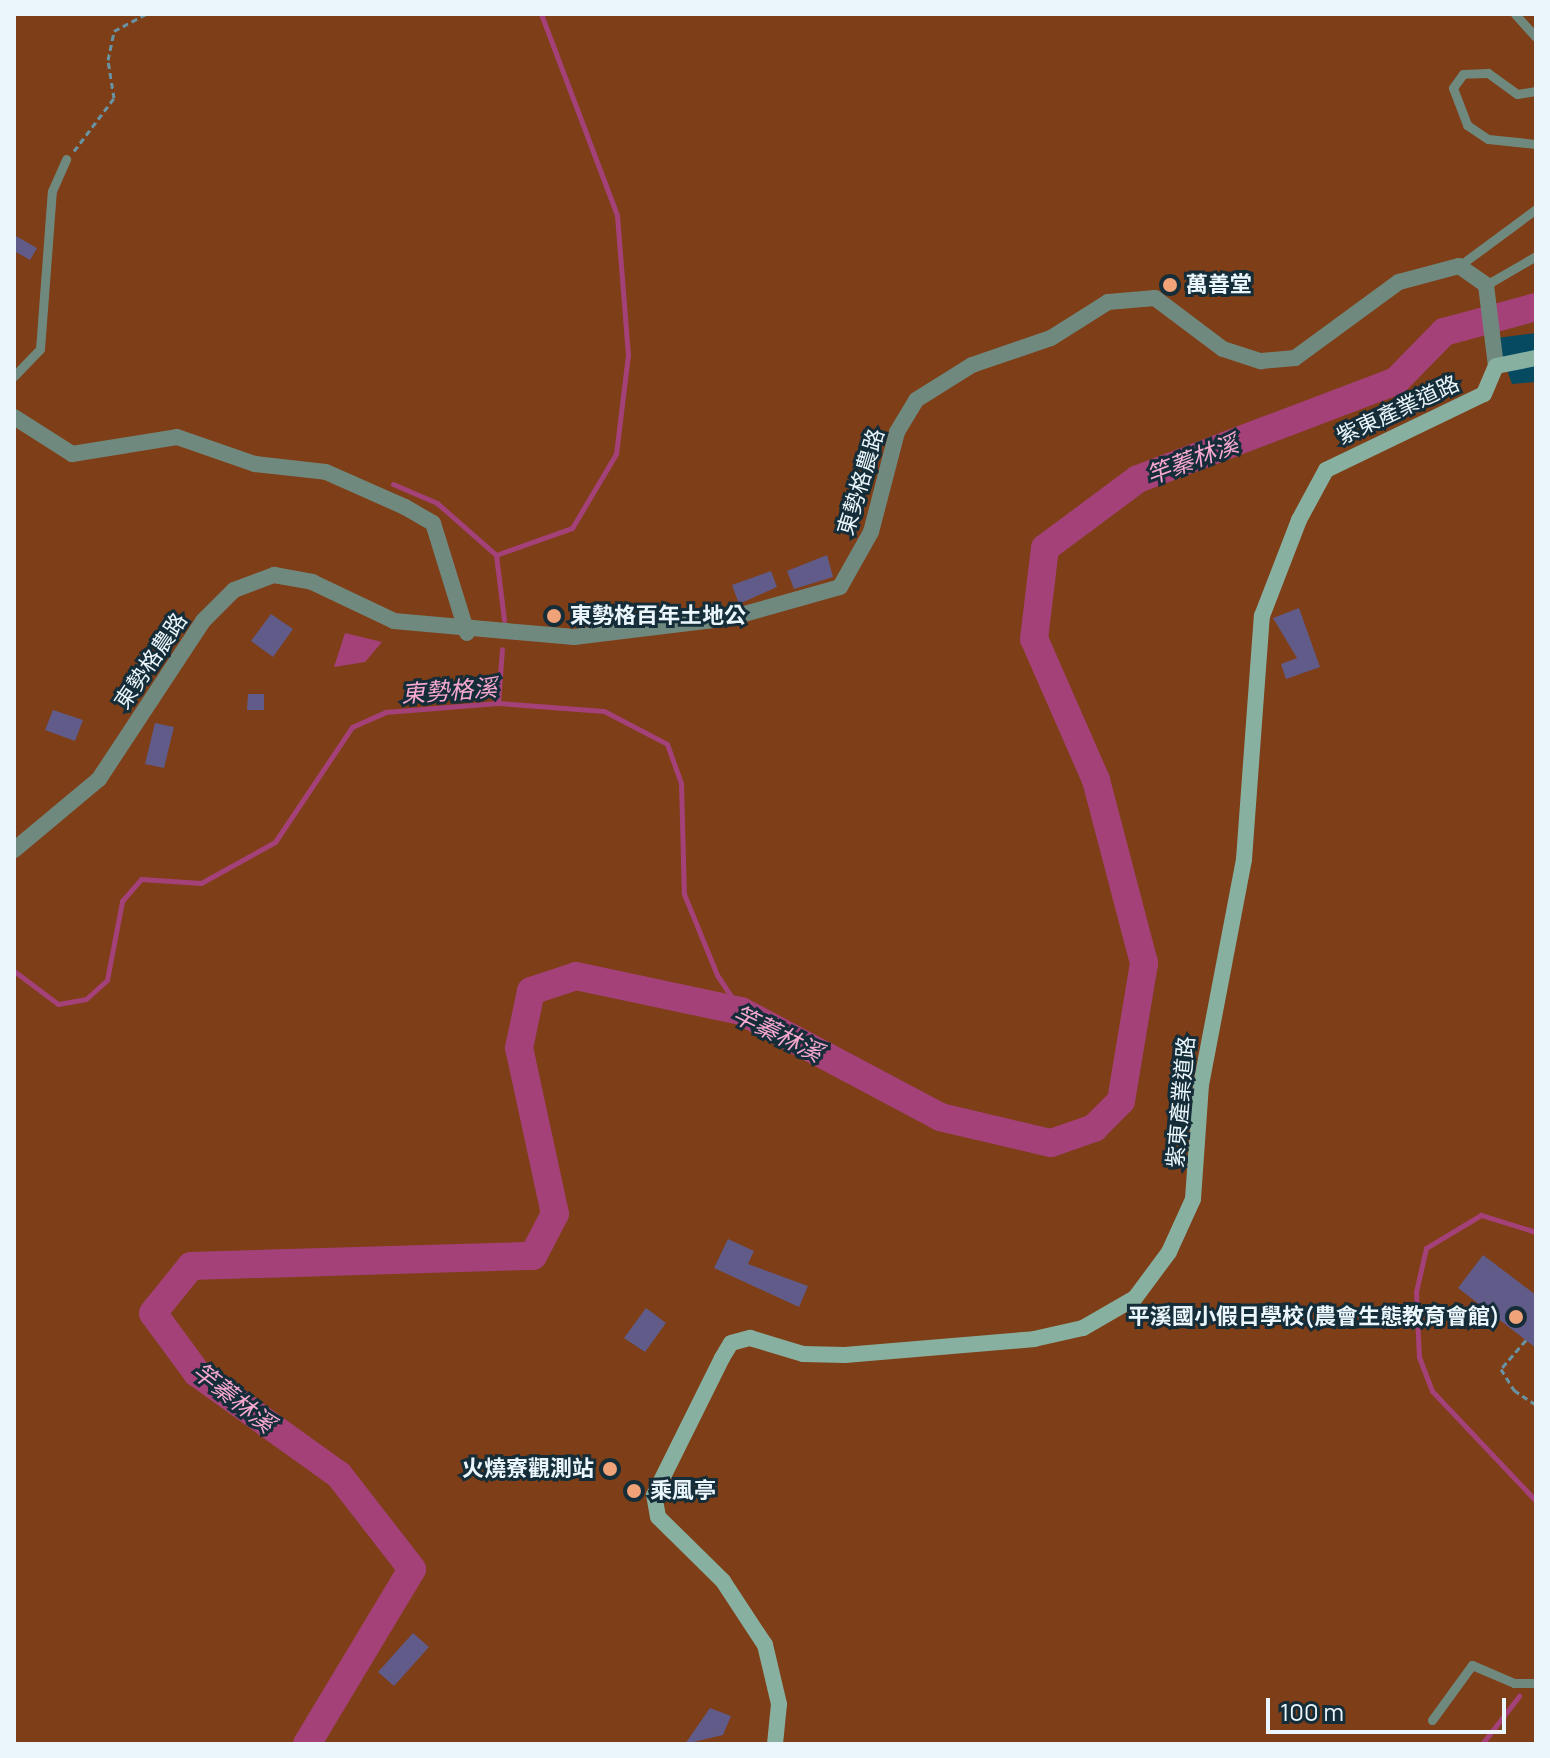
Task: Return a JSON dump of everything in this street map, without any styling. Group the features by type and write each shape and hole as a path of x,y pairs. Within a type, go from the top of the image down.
{"street":[{"path":"1459,266 1486,285 1496,366 1536,358"},
{"name":"東勢格農路","path":"14,850 99,779 203,621 234,590 274,575 312,582 394,621 467,633 574,637 730,618 840,587 871,532 897,432 916,400 972,365 1051,338 1108,302 1155,298 1223,349 1261,361 1295,358 1399,282 1459,266"},
{"name":"紫東產業道路","path":"775,1744 779,1704 765,1645 723,1581 658,1517 659,1474 731,1343 765,1338 803,1354 845,1355 1034,1339 1083,1328 1135,1298 1169,1252 1193,1199 1201,1085 1244,859 1262,616 1299,520 1326,470 1484,394 1496,366"},
{"path":"14,417 72,454 177,437 255,464 326,472 405,507 433,523 467,633"}],"lane":[{"path":"1515,14 1536,37"},
{"path":"1536,91 1517,94 1488,73 1463,74 1453,88 1467,125 1488,139 1536,144"},
{"path":"14,376 40,349 52,191 66,159"},
{"path":"1459,266 1536,209"},
{"path":"1486,285 1536,256"},
{"path":"1432,1720 1472,1665 1514,1683 1536,1683"}],"path":[{"path":"66,159 92,135 114,98 108,60 114,31 146,14"},
{"path":"1526,1340 1501,1369 1536,1405"}],"shaded area":[{"path":"14,14 1536,14 1536,333 1496,338 1512,384 1536,382 1536,1744 14,1744"},
{"path":"345,633 382,642 365,662 334,667"}],"building":[{"path":"14,235 37,248 30,260 14,251"},
{"path":"827,555 833,577 794,589 787,571"},
{"path":"771,571 777,587 739,604 732,585"},
{"path":"1299,608 1320,667 1286,679 1281,664 1297,658 1273,618"},
{"path":"271,614 293,629 273,657 251,641"},
{"path":"248,694 264,694 264,710 247,710"},
{"path":"53,710 83,720 75,741 45,730"},
{"path":"155,723 174,727 164,768 145,764"},
{"path":"728,1239 754,1251 748,1264 808,1286 799,1307 714,1268"},
{"name":"平溪國小假日學校(農會生態教育會館)","path":"1483,1255 1536,1295 1536,1348 1458,1288"},
{"path":"646,1308 666,1323 645,1352 624,1338"},
{"name":"乘風亭","path":"636,1481 641,1498 632,1501 626,1485"},
{"path":"413,1633 429,1647 394,1686 378,1672"},
{"path":"710,1708 731,1716 723,1735 685,1744"}],"waterway":[{"path":"504,620 496,555 572,528 616,454 628,355 617,215 541,14"},
{"name":"竿蓁林溪","path":"307,1744 412,1569 339,1475 197,1373 153,1313 191,1266 533,1256 555,1214 519,1048 531,991 576,976 741,1011 940,1117 1051,1143 1094,1128 1121,1101 1144,963 1096,780 1034,639 1045,548 1138,479 1396,381 1444,332 1536,307"},
{"path":"393,484 437,503 496,555"},
{"path":"498,703 502,649"},
{"name":"東勢格溪","path":"14,971 58,1004 86,999 107,980 122,901 141,879 201,883 275,842 352,727 385,712 498,703 604,711 667,744 681,783 684,894 717,975 741,1011"},
{"path":"1536,1232 1481,1215 1426,1248 1416,1292 1419,1357 1432,1391 1536,1501"},
{"path":"1482,1744 1519,1696"}],"place":[{"name":"萬善堂","path":"1170,285"},
{"name":"東勢格百年土地公","path":"554,616"},
{"name":"平溪國小假日學校(農會生態教育會館)","path":"1516,1317"},
{"name":"火燒寮觀測站","path":"610,1469"},
{"name":"乘風亭","path":"634,1491"}]}
